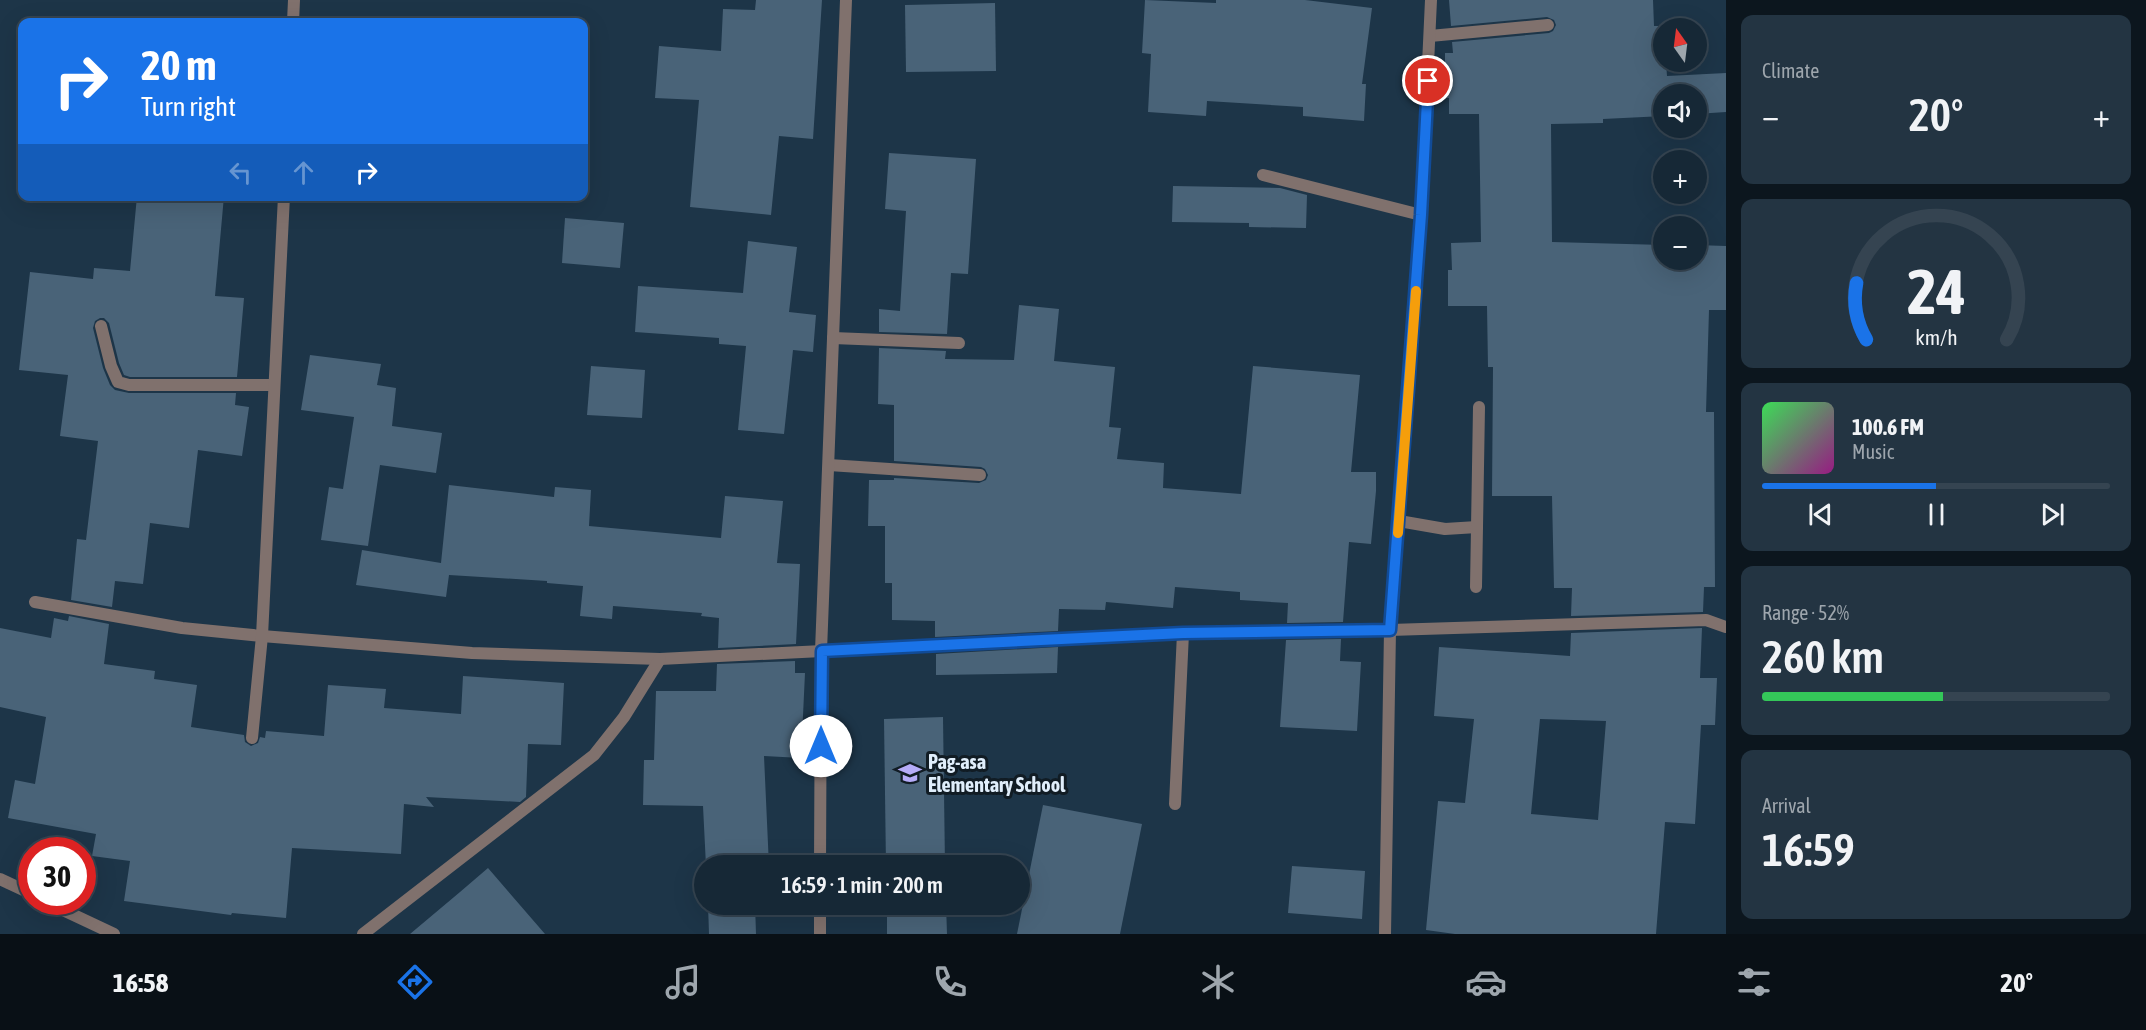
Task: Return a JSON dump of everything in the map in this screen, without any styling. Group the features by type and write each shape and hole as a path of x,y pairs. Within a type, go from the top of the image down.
{"street":[{"path":"293,18 294,0"},
{"path":"820,855 822,651 846,0"},
{"path":"1385,934 1390,630 1421,215 1431,0"},
{"path":"1430,36 1548,26"},
{"path":"1263,175 1421,215"},
{"path":"252,738 262,636 284,201"},
{"path":"101,326 111,366 118,382 129,385 274,385"},
{"path":"833,338 959,343"},
{"path":"1476,587 1479,407"},
{"path":"829,465 980,475"},
{"path":"1399,521 1445,529 1477,527"},
{"path":"35,602 182,628 262,636 472,653 660,659 1183,633 1390,630 1706,620 1726,627"},
{"path":"1175,804 1183,633"},
{"path":"363,934 594,755 624,717 660,659"},
{"path":"0,879 18,887"},
{"path":"74,915 114,934"},
{"path":"820,915 820,934"}],"building":[{"path":"756,0 822,0 813,139 779,136 771,215 690,207 699,100 655,98 659,46 721,51 723,9 755,10"},
{"path":"1145,0 1216,3 1216,0 1305,0 1372,8 1362,84 1366,84 1364,121 1303,116 1303,107 1207,101 1206,116 1148,112 1151,54 1142,53"},
{"path":"1449,0 1653,0 1653,72 1667,72 1667,76 1726,73 1726,112 1707,113 1707,84 1653,84 1653,117 1603,119 1603,123 1551,124 1552,242 1653,245 1653,270 1707,270 1707,245 1726,246 1726,310 1709,310 1706,412 1714,412 1715,587 1704,587 1703,612 1571,616 1572,588 1554,588 1552,496 1492,496 1493,367 1488,367 1487,306 1448,306 1448,270 1452,270 1451,243 1481,242 1479,114 1449,114 1449,98 1445,98 1445,53 1453,53 1452,42 1549,33 1556,25 1554,20 1547,17 1451,26"},
{"path":"995,3 996,71 906,72 905,5"},
{"path":"889,153 976,159 968,274 951,273 947,334 879,332 879,309 900,311 906,211 885,209"},
{"path":"1173,186 1280,188 1307,195 1306,228 1249,227 1249,223 1172,222"},
{"path":"137,201 224,201 215,296 244,298 237,377 130,377 124,375 109,323 104,318 100,318 95,321 93,328 103,368 110,385 115,390 129,393 236,393 235,405 249,407 242,456 198,450 189,528 150,523 143,584 115,581 112,607 71,600 77,539 86,540 98,441 60,436 68,375 19,370 30,272 93,279 94,268 130,271"},
{"path":"565,218 624,223 620,268 562,263"},
{"path":"748,241 797,247 789,312 816,315 813,352 793,350 784,434 738,430 746,346 719,344 719,338 635,332 638,286 743,293"},
{"path":"1019,305 1059,309 1054,361 1115,367 1109,427 1121,428 1117,459 1164,463 1163,488 1241,494 1253,366 1360,375 1351,472 1376,472 1376,491 1371,544 1349,542 1343,622 1287,623 1288,603 1240,600 1240,592 1175,587 1173,608 1106,602 1105,610 1059,609 1058,631 935,637 935,621 892,620 892,583 885,583 885,526 868,526 869,480 894,480 894,478 979,483 986,480 988,475 981,467 894,461 894,405 878,404 879,348 946,351 945,359 1014,360"},
{"path":"310,355 381,364 377,385 396,388 392,426 442,433 436,473 380,465 368,546 321,540 329,487 343,489 354,417 301,410"},
{"path":"591,366 645,370 642,418 587,415"},
{"path":"449,485 554,497 555,487 591,490 589,526 721,538 725,496 783,501 777,563 800,564 796,644 718,648 719,618 701,616 702,613 613,606 612,619 580,616 583,586 547,583 547,581 449,575 446,597 356,585 362,550 441,563"},
{"path":"69,616 109,624 104,664 155,671 154,679 197,685 191,727 244,735 245,742 251,746 258,743 260,737 265,738 266,731 324,736 328,685 386,689 384,708 461,714 463,676 564,683 561,745 528,744 526,797 520,802 426,797 434,807 404,804 401,854 292,848 286,918 232,913 231,915 124,901 130,861 96,857 96,834 8,818 15,780 35,784 46,717 0,707 0,628 51,638 54,618 68,621"},
{"path":"1702,628 1700,678 1717,678 1715,725 1701,725 1695,824 1665,822 1656,934 1455,934 1426,930 1438,801 1465,803 1474,719 1434,716 1439,647 1570,656 1571,633","holes":["1540,719 1606,721 1598,820 1531,814"]},
{"path":"1341,639 1340,661 1361,662 1357,731 1280,727 1286,640"},
{"path":"1058,647 1057,673 936,675 936,654"},
{"path":"795,661 795,673 805,673 801,758 764,756 768,855 705,855 703,806 643,805 644,760 654,760 656,691 716,691 717,664"},
{"path":"943,717 945,855 886,855 884,719"},
{"path":"1043,805 1142,824 1120,934 1017,934 1021,915 1030,915 1030,870"},
{"path":"1292,866 1365,871 1362,919 1288,913"},
{"path":"488,868 545,934 410,934 460,892"},
{"path":"708,915 755,915 756,934 709,934"},
{"path":"887,915 946,915 947,934 887,934"}],"slow traffic":[{"path":"1398,533 1416,291"}],"place":[{"name":"Pag-asa Elementary School","path":"910,773"}],"route":[{"path":"821,746 822,651 1183,633 1390,630 1421,215 1428,81"}]}
